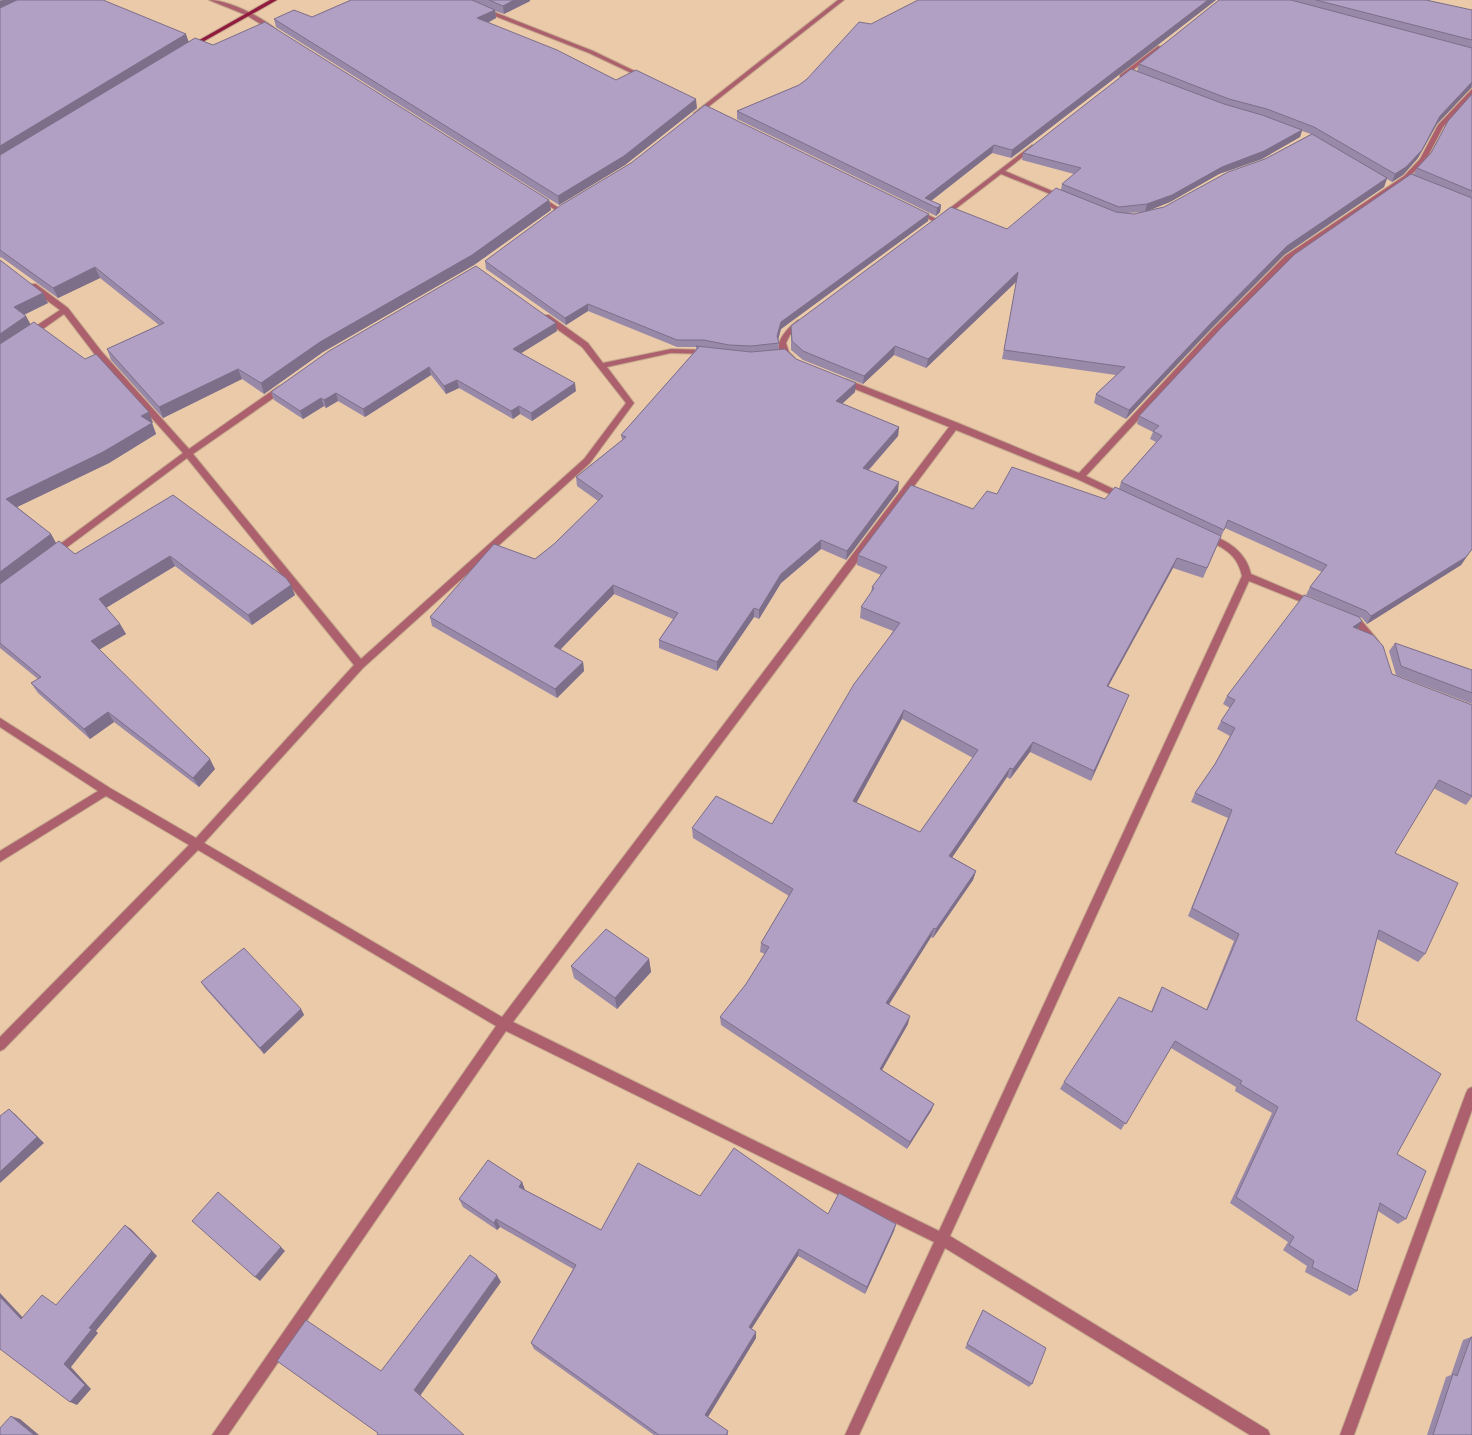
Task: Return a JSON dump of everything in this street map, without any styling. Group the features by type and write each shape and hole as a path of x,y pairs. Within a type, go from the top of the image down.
{"street":[{"path":"212,0 248,14 280,33"},
{"path":"186,50 274,0"},
{"path":"690,119 841,0"},
{"path":"476,7 591,52 653,82"},
{"path":"1113,84 1167,42"},
{"path":"1128,72 1137,75"},
{"path":"1080,477 1213,334 1288,258 1406,177 1423,160 1440,126 1472,91"},
{"path":"697,103 715,111"},
{"path":"929,226 1038,142"},
{"path":"1001,172 1072,200"},
{"path":"1406,177 1414,180"},
{"path":"1384,182 1392,186"},
{"path":"534,195 559,210"},
{"path":"552,216 567,206"},
{"path":"911,207 937,220"},
{"path":"29,283 65,310 99,354 188,453 360,665"},
{"path":"24,337 65,310"},
{"path":"0,1045 197,844 360,665 587,460 630,403 585,345 540,312"},
{"path":"799,364 781,354 782,344 785,333 809,316"},
{"path":"602,366 671,351 704,351 721,354"},
{"path":"835,378 1080,477 1134,502"},
{"path":"47,558 188,453 286,384"},
{"path":"219,1435 504,1024 954,425"},
{"path":"852,1435 1247,576 1245,565 1239,555 1223,544 1196,531"},
{"path":"1247,576 1324,608"},
{"path":"1341,615 1358,622 1378,647"},
{"path":"0,722 106,791 504,1024 942,1239 1263,1435"},
{"path":"0,857 106,791"},
{"path":"1347,1435 1472,1093"}],"building":[{"path":"17,0 103,0 186,34 0,146 0,8"},
{"path":"351,0 472,0 495,10 477,18 557,50 616,80 636,70 696,99 624,156 558,196 274,19 294,10 312,17"},
{"path":"489,0 514,0 503,6"},
{"path":"918,0 1208,0 1012,150 994,145 925,198 941,205 937,208 737,111 799,85 807,79 859,22 871,24"},
{"path":"1219,0 1291,0 1472,48 1472,82 1440,116 1422,150 1406,167 1395,174 1314,127 1267,109 1229,99 1139,64"},
{"path":"1316,0 1426,0 1472,10 1472,40"},
{"path":"265,22 549,200 472,255 320,342 261,383 238,369 159,407 107,349 164,323 95,267 53,288 0,250 0,155 195,38 213,45"},
{"path":"1131,69 1224,104 1262,115 1302,130 1264,151 1222,167 1172,195 1147,204 1119,207 1062,184 1081,168 1023,153"},
{"path":"1472,94 1472,191 1417,168 1431,153 1448,121"},
{"path":"705,105 929,214 781,322 777,336 779,343 751,346 729,345 704,340 677,340 588,304 565,318 485,261 561,205 631,163"},
{"path":"1312,134 1387,178 1287,246 1129,410 1096,394 1125,367 1004,350 1018,272 928,359 895,346 864,376 803,351 792,341 791,326 951,207 1007,229 1056,188 1116,212 1134,214 1164,207 1228,172 1265,159"},
{"path":"1411,174 1472,198 1472,549 1466,557 1371,616 1366,611 1310,587 1327,565 1228,520 1224,530 1121,482 1162,436 1153,431 1159,426 1139,416 1220,329 1295,254"},
{"path":"0,260 43,293 14,307 26,316 0,334"},
{"path":"476,266 556,323 513,349 575,383 531,413 519,406 511,411 457,380 444,386 429,367 363,409 336,393 324,400 321,398 300,411 271,392 329,351"},
{"path":"34,322 85,359 96,354 149,412 141,416 152,423 103,452 6,499 51,534 0,572 0,344"},
{"path":"696,346 751,352 785,349 796,359 856,383 836,401 899,427 863,468 899,482 847,551 821,540 781,574 759,610 754,608 717,662 659,640 678,613 613,585 554,646 583,662 555,689 430,617 494,544 535,559 554,544 603,496 576,477 626,437 621,435 699,347"},
{"path":"1012,467 1105,499 1115,487 1221,536 1207,568 1177,558 1107,686 1129,695 1094,771 1033,742 1013,769 1010,768 949,856 976,871 936,929 934,928 886,1003 910,1016 880,1069 934,1104 910,1142 720,1017 746,984 769,947 761,943 793,889 692,828 716,796 772,824 854,684 900,623 861,607 874,588 872,587 887,567 858,555 911,485 973,509 987,491 997,494","holes":["904,710 978,750 920,832 853,801"]},
{"path":"173,495 286,578 291,585 248,615 170,556 99,599 120,624 91,641 210,759 193,778 108,712 84,729 31,683 41,677 0,643 0,584 59,541 75,554"},
{"path":"1304,595 1359,617 1362,621 1353,627 1373,635 1383,646 1392,674 1472,705 1472,796 1439,780 1395,853 1458,883 1425,954 1379,930 1356,1020 1441,1074 1397,1154 1426,1171 1406,1219 1380,1203 1357,1291 1312,1267 1314,1261 1289,1245 1294,1237 1236,1197 1278,1107 1240,1084 1242,1081 1175,1041 1126,1124 1064,1082 1119,997 1152,1012 1162,987 1207,1010 1239,934 1192,908 1232,810 1195,793 1215,764 1235,728 1221,721 1235,700 1227,696"},
{"path":"1395,643 1472,670 1472,693 1401,666"},
{"path":"606,929 649,959 615,998 571,966"},
{"path":"244,948 301,1009 260,1048 201,982"},
{"path":"9,1109 37,1137 0,1172 0,1116"},
{"path":"734,1148 828,1214 839,1193 896,1224 867,1287 799,1249 749,1327 756,1332 705,1415 728,1431 726,1435 659,1435 531,1343 576,1265 496,1219 494,1223 459,1199 488,1160 522,1182 519,1187 601,1230 638,1163 700,1196"},
{"path":"218,1192 281,1247 255,1277 192,1221"},
{"path":"125,1225 152,1251 89,1328 92,1329 64,1364 85,1385 70,1402 0,1349 0,1297 21,1319 42,1295 56,1305"},
{"path":"470,1255 497,1275 414,1390 464,1435 377,1435 378,1433 277,1361 306,1320 381,1371"},
{"path":"983,1310 1046,1348 1032,1384 967,1344"},
{"path":"1471,1337 1472,1435 1433,1435 1453,1374 1457,1376"},
{"path":"11,1416 34,1435 0,1435 0,1428"}]}
